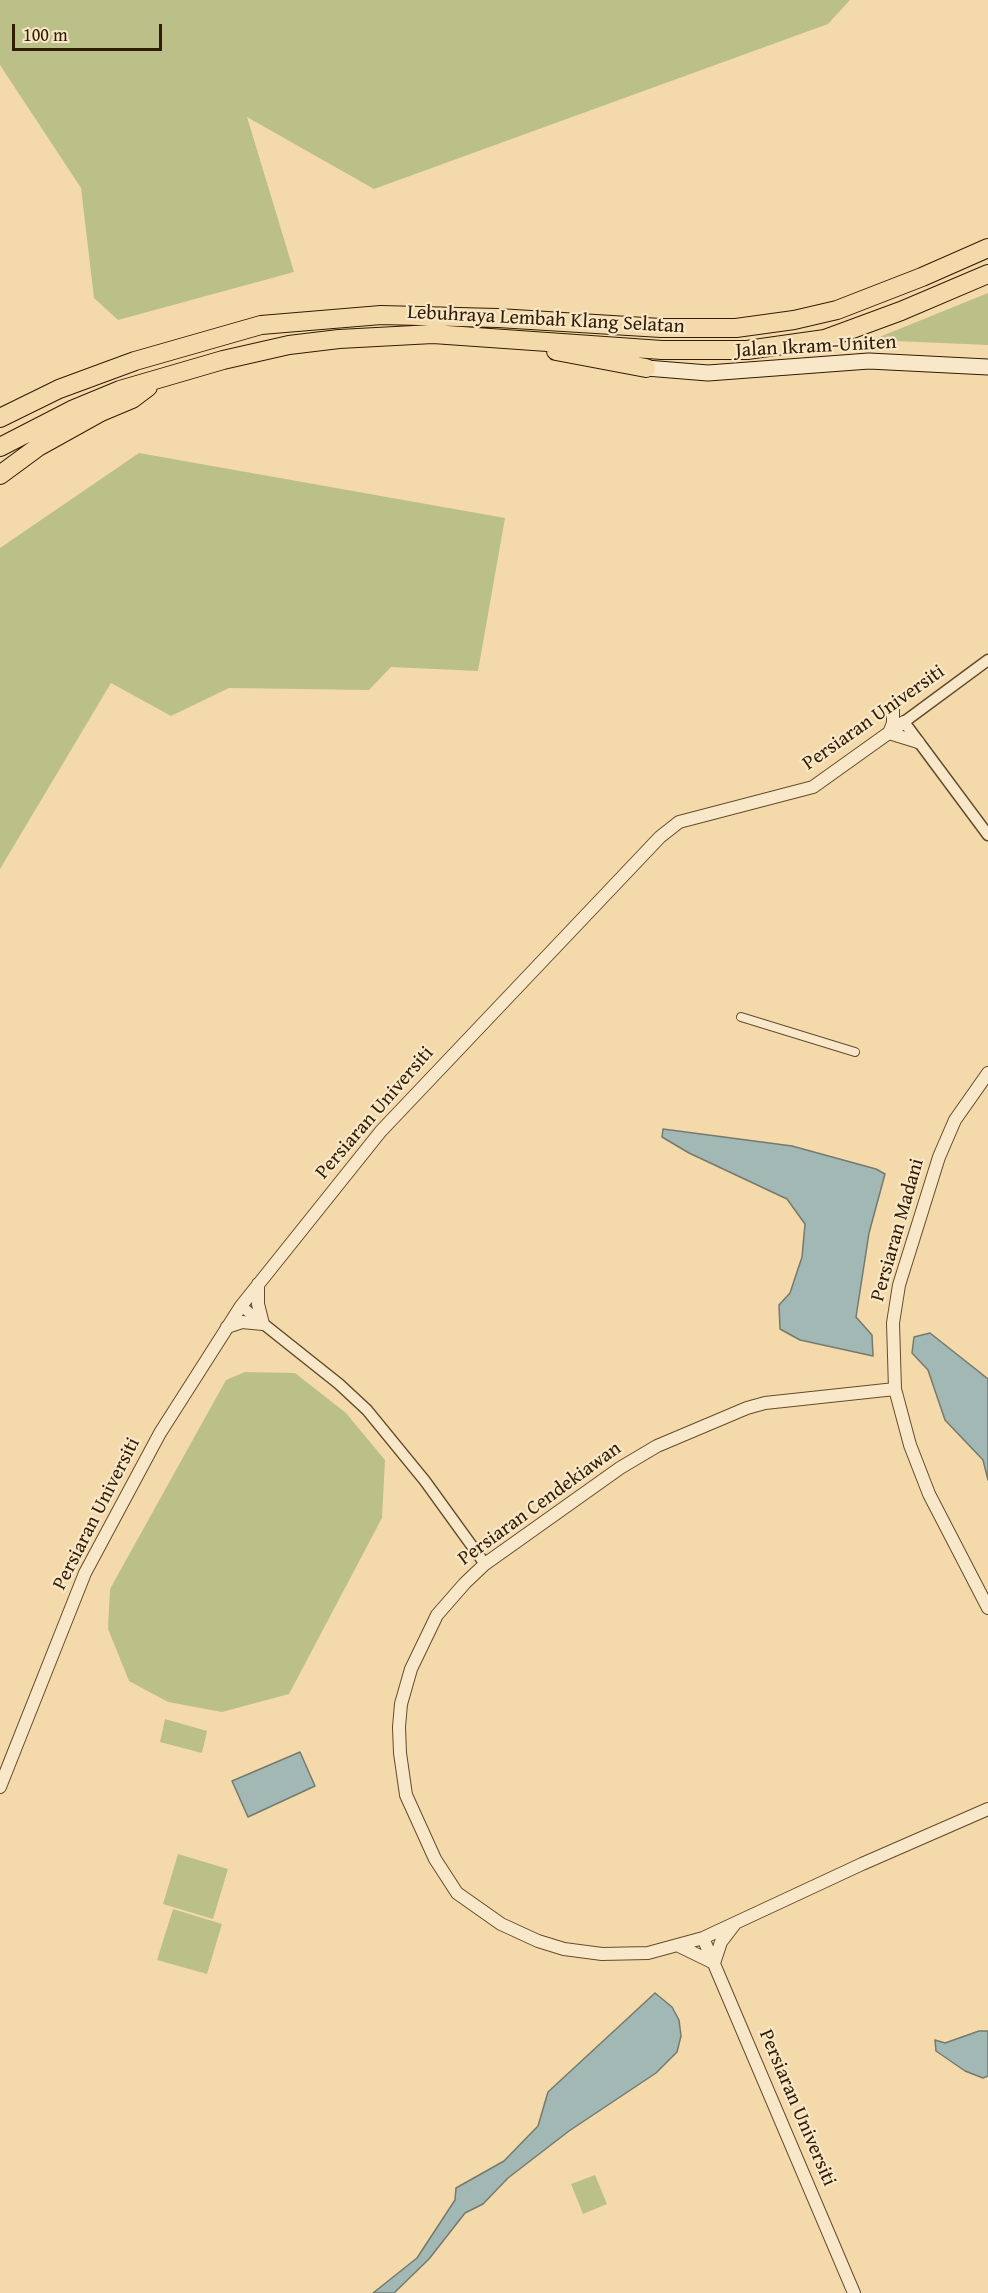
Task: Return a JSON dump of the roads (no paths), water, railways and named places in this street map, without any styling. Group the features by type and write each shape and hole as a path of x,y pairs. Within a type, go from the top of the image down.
{"highway":[{"name":"Lebuhraya Lembah Klang Selatan","path":"0,418 59,388 135,361 261,325 381,315 498,318 661,328 736,328 794,321 837,310 988,248"},
{"name":"Lebuhraya Lembah Klang Selatan","path":"0,447 74,409 120,390 223,360 289,345 339,339 433,334 504,337 662,350 747,350 825,339 901,311 988,274"},
{"path":"504,337 564,352 646,368"},
{"path":"0,475 38,447 101,412 132,399 161,377"}],"main road":[{"name":"Jalan Ikram-Uniten","path":"646,368 708,373 869,361 988,368"}],"street":[{"name":"Persiaran Universiti","path":"0,1787 6,1756 86,1573 159,1432 241,1306 381,1131 660,837 679,822 813,787 988,660"},
{"path":"893,709 893,723 889,733 918,742"},
{"path":"904,722 988,836"},
{"path":"741,1017 855,1052"},
{"name":"Persiaran Madani","path":"988,1073 955,1120 939,1157 899,1285 893,1323 895,1389 910,1445 929,1494 988,1608"},
{"path":"258,1284 258,1304 263,1324"},
{"path":"241,1306 339,1384 367,1410 424,1481 485,1564"},
{"path":"227,1328 242,1322 263,1324"},
{"name":"Persiaran Cendekiawan","path":"895,1389 782,1399 765,1403 747,1408 657,1446 620,1468 485,1564 437,1615 417,1653 405,1686 399,1727 402,1776 406,1795 428,1844 458,1893 501,1924 538,1941 564,1949 603,1954 648,1953 703,1938 862,1864 988,1809"},
{"path":"677,1945 714,1963 721,1942 736,1922"},
{"name":"Persiaran Universiti","path":"703,1938 854,2293"}],"water":[{"path":"663,1129 792,1146 876,1169 885,1174 869,1233 856,1317 872,1335 873,1356 800,1340 780,1329 779,1305 790,1293 802,1257 805,1224 787,1199 689,1153 662,1137"},
{"path":"930,1333 988,1379 988,1480 983,1460 945,1420 928,1370 912,1353 914,1337"},
{"path":"300,1752 315,1786 248,1817 232,1781"},
{"path":"655,1993 672,2007 679,2020 681,2036 677,2052 656,2073 569,2131 508,2178 483,2204 465,2213 429,2259 394,2293 373,2293 417,2258 455,2200 456,2188 504,2161 538,2126 548,2092"},
{"path":"979,2031 988,2031 988,2076 983,2078 965,2071 936,2051 935,2040 945,2043"}]}
